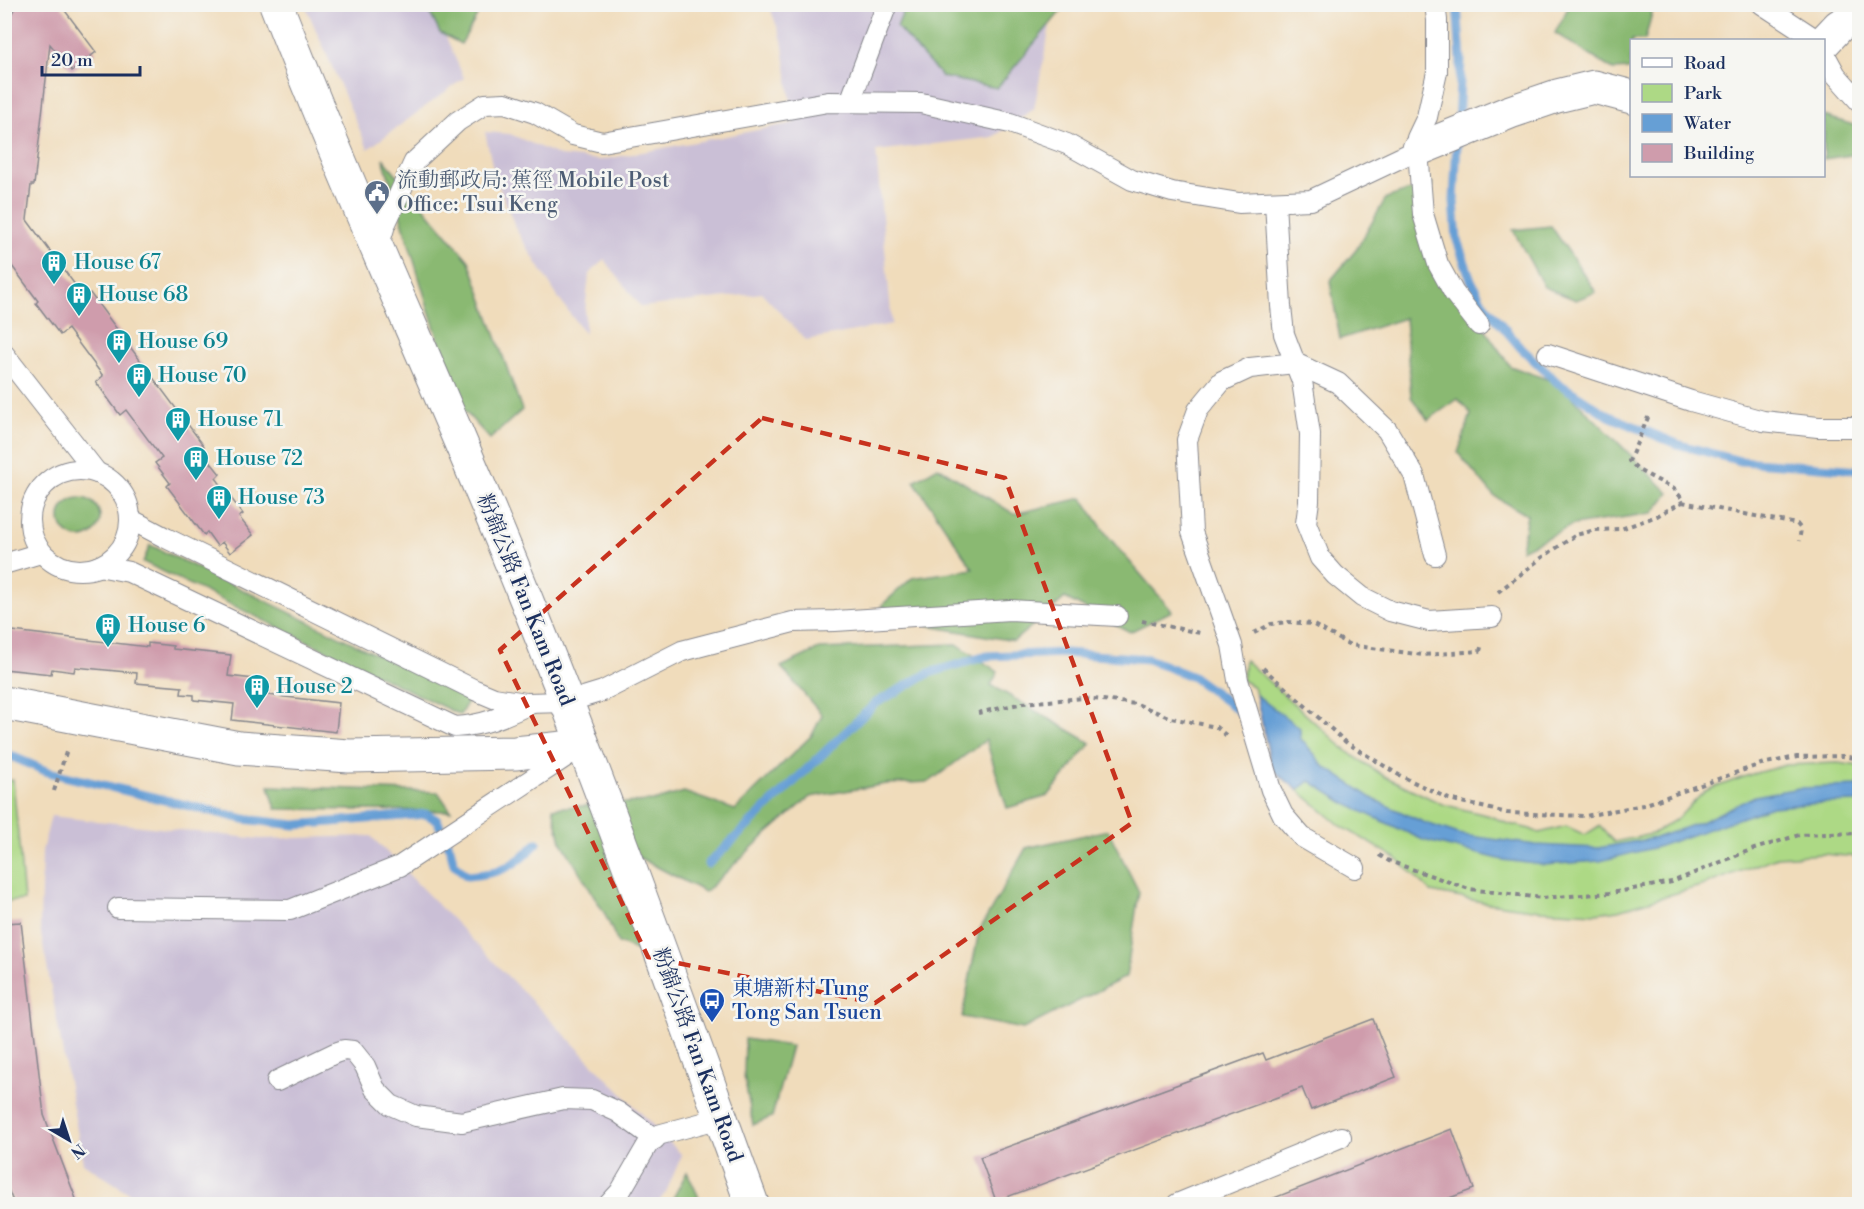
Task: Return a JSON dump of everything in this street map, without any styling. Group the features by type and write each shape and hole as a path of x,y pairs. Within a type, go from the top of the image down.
{"main road":[{"name":"粉錦公路 Fan Kam Road","path":"276,4 340,164 378,249 567,702 752,1204"},
{"path":"1825,41 1839,26 1860,14"},
{"path":"1424,146 1510,112 1557,96 1594,87 1630,97"},
{"path":"4,703 239,748 349,756 515,753 583,746"}],"lane":[{"path":"850,102 887,4"},
{"path":"1435,4 1437,72 1427,117 1417,138 1424,146 1423,214 1438,264 1454,293 1479,325"},
{"path":"1762,4 1815,39"},
{"path":"1825,54 1836,75 1860,102"},
{"path":"378,249 385,225 414,162 458,121 485,104 505,103 535,113 573,135 602,142 828,102 921,103 1010,123 1067,144 1132,180 1172,192 1239,203 1311,200 1424,146"},
{"path":"1275,202 1284,334 1302,381 1310,434 1309,501 1306,523 1320,558 1335,575 1362,597 1390,611 1430,621 1492,617"},
{"path":"4,354 97,473"},
{"path":"1548,354 1691,401 1763,421 1818,427 1860,427"},
{"path":"1355,868 1302,837 1283,815 1271,790 1238,680 1232,645 1192,532 1187,440 1198,410 1222,381 1250,368 1295,363 1338,383 1387,430 1414,475 1435,555"},
{"path":"77,470 97,473 106,477 121,491 129,510 130,519 126,540 118,553 107,563 79,571 65,569 41,553 33,542 30,521 33,501 40,489 51,479 63,473 77,470"},
{"path":"130,519 475,690 494,698 532,703 567,702 603,691 682,651 793,622 1010,610 1117,616"},
{"path":"4,564 41,553"},
{"path":"99,566 129,572 455,727 476,726 498,719 532,703"},
{"path":"118,908 290,910 400,866 583,746"},
{"path":"277,1082 335,1053 345,1050 353,1051 365,1066 375,1089 391,1105 416,1116 462,1122 563,1099 592,1100 618,1112 655,1139"},
{"path":"609,1204 620,1192 648,1144 658,1135 721,1118"},
{"path":"1177,1204 1341,1137"}],"path":[{"path":"1232,645 1271,624 1288,622 1312,624 1350,645 1359,647 1423,655 1480,651 1492,617 1483,606 1540,559 1575,536 1595,530 1620,529 1657,516 1684,501 1674,489 1640,471 1629,461 1660,391"},
{"path":"1681,502 1797,524 1801,529 1799,541"},
{"path":"1117,616 1206,634 1232,645 1250,656 1283,684 1347,743 1390,770 1449,799 1507,813 1586,816 1642,805 1761,764 1797,757 1842,756 1860,759"},
{"path":"978,713 1023,703 1084,698 1137,704 1171,718 1216,727 1233,741"},
{"path":"54,791 78,716"},
{"path":"1372,851 1389,861 1469,889 1542,898 1611,893 1671,882 1748,851 1799,836 1860,833"}],"highlighted area":[{"path":"762,418 1005,478 1132,823 875,1003 648,957 500,650"}],"shaded area":[{"path":"305,5 432,5 464,78 368,149"},
{"path":"769,5 1054,5 1034,109 993,137 876,151 892,324 806,340 762,293 641,307 604,259 589,275 585,334 559,299 517,231 494,174 485,132 510,134 560,156 601,160 794,123 782,40"},
{"path":"51,816 260,839 371,836 682,1155 666,1192 657,1204 146,1204 83,1163 40,928 42,851"}],"green space":[{"path":"906,4 1066,5 997,88 942,77 897,27"},
{"path":"1570,4 1654,5 1645,39 1630,39 1630,69 1613,70 1555,33"},
{"path":"426,5 474,5 477,16 461,44 440,33"},
{"path":"1825,116 1857,126 1858,154 1825,159"},
{"path":"383,158 469,261 522,410 490,439 460,406"},
{"path":"1432,183 1424,210 1458,290 1510,366 1558,383 1669,493 1653,513 1573,525 1521,550 1527,515 1494,496 1458,453 1471,414 1458,399 1428,420 1411,397 1405,318 1340,339 1330,281 1356,250 1386,198"},
{"path":"1551,226 1596,292 1576,300 1544,287 1513,230"},
{"path":"938,467 1014,514 1082,498 1107,535 1172,611 1130,632 1065,598 1014,641 934,627 881,606 912,578 973,569 914,481"},
{"path":"80,498 94,504 100,518 94,532 80,538 66,532 60,518 66,504"},
{"path":"150,545 469,699 460,715 143,562"},
{"path":"957,644 998,672 991,685 1091,743 1048,796 1007,808 986,740 929,782 886,784 810,797 705,892 638,857 657,959 618,943 605,914 561,841 553,808 653,801 684,792 735,810 812,735 822,715 781,667 819,649"},
{"path":"1245,660 1349,753 1384,776 1442,804 1490,816 1539,833 1566,826 1585,835 1599,826 1614,842 1652,834 1677,819 1705,791 1752,774 1786,765 1838,763 1859,766 1859,857 1823,854 1777,857 1704,885 1618,910 1596,913 1539,910 1431,892 1396,858 1341,826 1298,790 1310,781 1316,756 1300,738 1257,699 1254,687 1242,680"},
{"path":"13,780 24,900 5,902 5,781"},
{"path":"269,786 438,792 451,811 276,809"},
{"path":"1108,830 1139,892 1126,977 1023,1029 962,1017 979,931 1026,848"},
{"path":"745,1039 791,1046 772,1117 753,1125 744,1076"},
{"path":"687,1172 701,1204 670,1204"}],"water":[{"path":"1256,695 1300,728 1300,738 1322,765 1375,800 1423,822 1462,835 1536,845 1598,848 1655,838 1701,822 1755,796 1799,788 1859,786 1859,802 1772,807 1657,847 1600,861 1543,865 1503,860 1423,840 1348,805 1310,781 1298,790 1272,769"}],"building":[{"path":"17,4 60,4 96,52 72,71 50,44 34,185 31,185 27,220 84,297 90,293 204,446 200,449 220,474 216,478 243,514 239,517 253,535 230,553 222,542 217,546 207,532 204,535 167,486 170,483 155,463 162,458 126,410 120,415 96,382 103,376 68,329 60,335 12,266 4,266 4,17 12,13"},
{"path":"4,630 148,647 148,643 173,646 173,649 231,655 228,676 254,679 252,687 269,689 268,695 339,703 336,732 232,720 234,704 194,700 194,695 181,694 182,687 136,683 137,673 75,667 74,672 52,669 51,674 4,669"},
{"path":"21,922 44,1115 78,1204 14,1204 4,1179 4,923"},
{"path":"1373,1019 1396,1077 1311,1110 1302,1088 996,1201 980,1157 1263,1053 1266,1060"},
{"path":"1452,1129 1474,1189 1433,1204 1261,1203"}],"waterway":[{"path":"1457,4 1461,59 1458,125"},
{"path":"1457,142 1454,201 1457,240 1471,280 1482,302 1521,348 1558,383 1609,416 1677,444 1740,461 1860,470"},
{"path":"708,864 876,703 929,673 987,656 1065,653 1148,659 1193,677 1244,714"},
{"path":"4,753 48,772 244,819 295,825 426,814 437,820 450,848 454,864 467,876 506,868 537,843"}],"place":[{"name":"流動郵政局: 蕉徑 Mobile Post Office: Tsui Keng","path":"377,216"},
{"name":"House 67","path":"54,286"},
{"name":"House 68","path":"79,318"},
{"name":"House 69","path":"119,365"},
{"name":"House 70","path":"139,399"},
{"name":"House 71","path":"178,443"},
{"name":"House 72","path":"196,482"},
{"name":"House 73","path":"219,521"},
{"name":"House 6","path":"108,649"},
{"name":"House 2","path":"257,710"},
{"name":"東塘新村 Tung Tong San Tsuen","path":"712,1024"}]}
